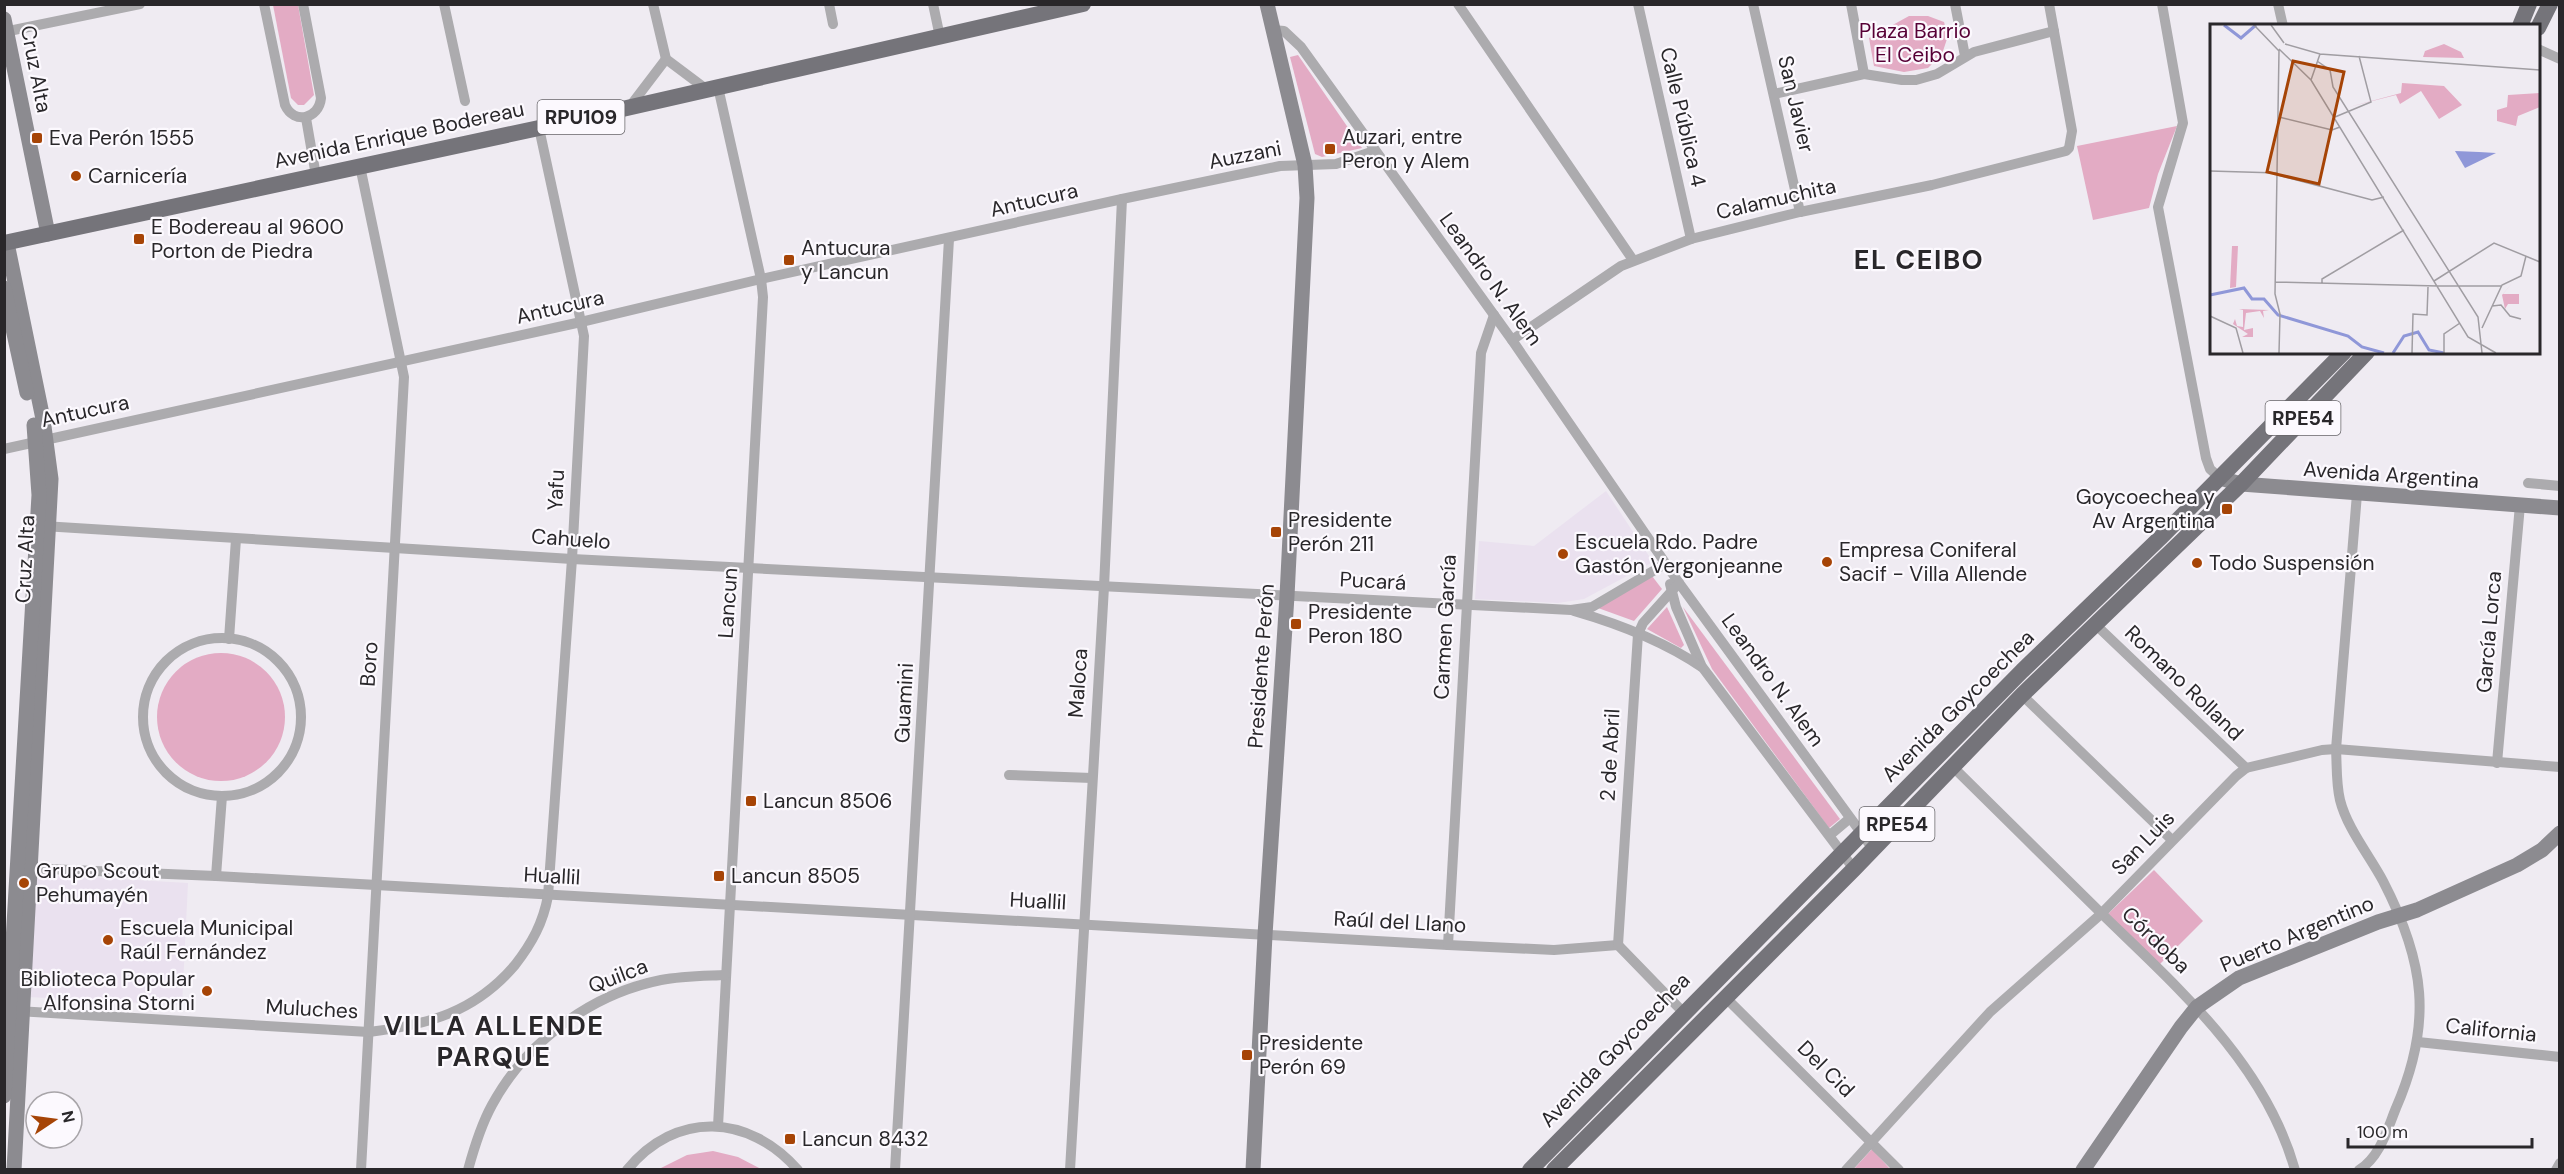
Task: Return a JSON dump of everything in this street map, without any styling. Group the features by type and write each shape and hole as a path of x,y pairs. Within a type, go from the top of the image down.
{"main road":[{"name":"Avenida Enrique Bodereau","path":"6,243 539,128 631,105 1083,4"},
{"name":"Presidente Perón","path":"1253,1170 1308,198 1305,165 1267,4"},
{"path":"2521,24 2529,4"},
{"path":"2540,24 2550,4"},
{"name":"Cruz Alta","path":"5,28 48,234"},
{"name":"Cruz Alta","path":"6,243 41,441 39,473 43,526 23,868 16,887 14,1170"},
{"name":"Cruz Alta","path":"4,288 41,441"},
{"name":"Avenida Goycoechea","path":"1550,1167 1683,1012 2342,354"},
{"name":"Avenida Goycoechea","path":"1530,1170 1550,1167 1725,997 1854,869 2022,695 2241,484 2365,354"},
{"name":"Avenida Argentina","path":"2220,477 2241,484 2559,508"},
{"name":"Puerto Argentino","path":"2083,1170 2197,1006 2226,984 2398,915 2417,910 2517,865 2542,850 2559,833"},
{"name":"Cruz Alta","path":"4,1096 16,1011"}],"street":[{"path":"5,28 140,4"},
{"path":"264,4 285,105 294,116 306,118 316,113 321,98 303,4"},
{"path":"444,4 465,101"},
{"path":"653,4 666,59 712,88"},
{"path":"829,4 833,24"},
{"path":"933,4 940,37"},
{"path":"1458,4 1633,260"},
{"name":"Calle Pública 4","path":"1638,4 1691,239"},
{"name":"San Javier","path":"1753,4 1800,212"},
{"path":"1851,4 1864,74"},
{"path":"1955,4 1965,56"},
{"path":"1774,94 1864,74 1902,81 1937,74 1965,56 2054,32 2049,4"},
{"path":"2162,4 2182,123 2158,207 2206,458 2210,469 2220,477"},
{"path":"2278,4 2283,24"},
{"name":"Leandro N. Alem","path":"1273,30 1284,31 1301,47 1512,340 1665,564 1675,586 1873,849"},
{"name":"Calamuchita","path":"1512,340 1633,260 1691,239 1800,212 2060,154 2069,148 2072,131 2054,32"},
{"path":"2540,50 2559,59"},
{"path":"631,105 666,59"},
{"name":"Lancun","path":"712,88 761,279 763,297 718,1126"},
{"path":"306,118 316,176"},
{"name":"Yafu","path":"539,128 585,336 548,896"},
{"name":"Auzzani","path":"1122,199 1280,166 1336,164 1374,151"},
{"name":"Boro","path":"360,166 403,361 404,377 361,1170"},
{"name":"Antucura","path":"4,449 581,322 761,279 1122,199"},
{"name":"Maloca","path":"1070,1170 1104,587 1122,199"},
{"name":"Guamini","path":"895,1170 949,239"},
{"name":"Carmen García","path":"1448,945 1465,605 1481,353 1494,315"},
{"path":"2528,483 2559,486"},
{"path":"2357,494 2336,749 2337,787 2341,802 2398,915 2410,944 2420,980 2421,1015 2418,1042 2410,1076 2368,1168"},
{"name":"García Lorca","path":"2498,763 2520,505"},
{"name":"Cahuelo","path":"43,526 572,559 1104,587"},
{"path":"229,639 236,539"},
{"name":"Pucará","path":"1104,587 1570,610 1592,607 1665,564"},
{"path":"1638,634 1643,623 1675,586"},
{"name":"Leandro N. Alem","path":"1675,586 1676,607 1703,668 1854,869"},
{"name":"Leandro N. Alem","path":"1570,610 1600,618 1638,634 1683,654 1703,668"},
{"name":"Romano Rolland","path":"2096,625 2246,768"},
{"name":"2 de Abril","path":"1618,945 1638,634"},
{"path":"207,639 229,639 257,647 277,661 285,670 297,693 300,717 298,736 292,753 278,773 257,788 240,794 208,795 189,789 171,778 162,768 148,744 143,717 146,697 154,678 171,657 194,643 207,639"},
{"path":"2022,695 2172,840"},
{"name":"San Luis","path":"1846,1170 1990,1012 2102,914 2172,840 2246,768 2336,749 2559,767"},
{"name":"Córdoba","path":"1952,766 2197,1006 2259,1088 2277,1123 2295,1170"},
{"path":"1009,775 1092,778"},
{"path":"216,876 222,796"},
{"path":"1830,835 1850,819"},
{"name":"Huallil","path":"23,868 216,876 548,896 1086,923"},
{"name":"Muluches","path":"16,1011 369,1032 421,1024 451,1014 481,998 503,979 530,945 544,917 548,896"},
{"name":"Raúl del Llano","path":"1086,923 1554,950 1618,945"},
{"path":"1618,945 1683,1012"},
{"name":"Quilca","path":"468,1170 491,1105 516,1069 544,1040 566,1022 598,1003 625,991 683,977 725,975"},
{"name":"Del Cid","path":"1725,997 1899,1170"},
{"name":"California","path":"2418,1042 2559,1057"},
{"path":"627,1170 640,1154 663,1138 690,1128 718,1126 742,1130 764,1139 784,1153 798,1170"},
{"path":"2556,1170 2559,1163"}],"shaded area":[{"name":"Escuela Rdo. Padre Gastón Vergonjeanne","path":"1606,491 1653,562 1584,599 1558,603 1475,599 1479,541 1534,546"},
{"name":"Escuela Municipal Raúl Fernández","path":"34,874 188,883 182,1005 28,997"}],"green space":[{"path":"273,5 298,5 314,95 304,105 298,105 291,98"},
{"name":"Plaza Barrio El Ceibo","path":"1909,16 1928,16 1944,22 1948,36 1942,54 1928,68 1904,72 1874,66 1869,38"},
{"path":"1298,55 1362,148 1322,157 1315,154 1290,57"},
{"path":"2177,126 2158,174 2149,208 2093,220 2077,146"},
{"path":"1652,576 1662,589 1634,621 1598,608"},
{"path":"1667,607 1684,645 1681,648 1647,629"},
{"path":"1683,607 1840,819 1829,828 1712,669"},
{"path":"221,653 246,658 266,672 280,692 285,717 280,742 266,762 246,776 221,781 196,776 176,762 162,742 157,717 162,692 176,672 196,658"},
{"path":"2154,870 2203,921 2157,967 2108,914"},
{"path":"1872,1149 1890,1169 1853,1170"},
{"path":"713,1151 738,1157 761,1169 659,1169 687,1155"}],"place":[{"name":"Eva Perón 1555","path":"37,138"},
{"name":"Auzari, entre Peron y Alem","path":"1330,149"},
{"name":"Carnicería","path":"76,176"},
{"name":"E Bodereau al 9600 Porton de Piedra","path":"139,239"},
{"name":"Antucura y Lancun","path":"789,260"},
{"name":"Goycoechea y Av Argentina","path":"2227,509"},
{"name":"Presidente Perón 211","path":"1276,532"},
{"name":"Escuela Rdo. Padre Gastón Vergonjeanne","path":"1563,554"},
{"name":"Empresa Coniferal Sacif - Villa Allende","path":"1827,562"},
{"name":"Todo Suspensión","path":"2197,563"},
{"name":"Presidente Peron 180","path":"1296,624"},
{"name":"Lancun 8506","path":"751,801"},
{"name":"Lancun 8505","path":"719,876"},
{"name":"Grupo Scout Pehumayén","path":"24,883"},
{"name":"Escuela Municipal Raúl Fernández","path":"108,940"},
{"name":"Biblioteca Popular Alfonsina Storni","path":"207,991"},
{"name":"Presidente Perón 69","path":"1247,1055"},
{"name":"Lancun 8432","path":"790,1139"}],"district":[{"name":"EL CEIBO","path":"1919,260"},
{"name":"VILLA ALLENDE PARQUE","path":"494,1042"}]}
